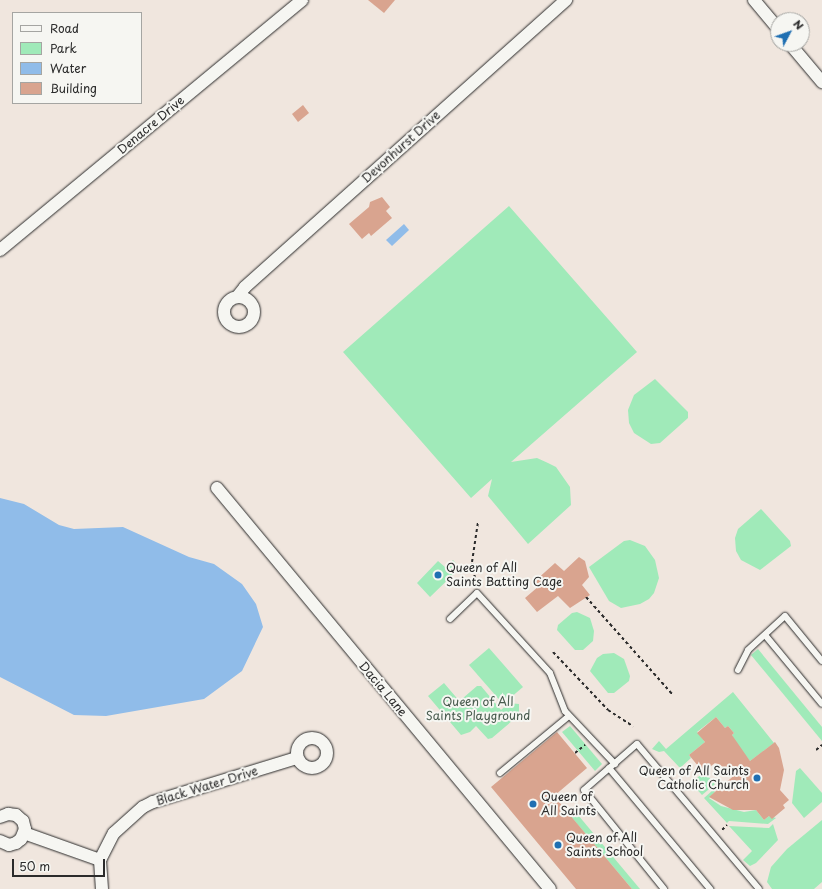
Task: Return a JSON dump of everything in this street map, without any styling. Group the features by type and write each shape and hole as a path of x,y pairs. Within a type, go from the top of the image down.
{"street":[{"name":"Denacre Drive","path":"0,250 302,0"},
{"name":"Devonhurst Drive","path":"238,296 245,287 566,0"},
{"path":"754,0 770,19"},
{"path":"797,52 822,82"},
{"name":"Dacia Lane","path":"217,488 550,889"},
{"name":"Black Water Drive","path":"100,860 114,833 133,815 153,802 297,758"},
{"path":"0,817 8,814 16,815 23,821 24,833 16,843 9,845 0,841"},
{"path":"24,833 100,860 102,889"}],"lane":[{"path":"450,619 477,593 550,673 569,716 615,764"},
{"path":"738,670 748,650 785,616 822,661"},
{"path":"765,635 822,704"},
{"path":"500,773 569,716"},
{"path":"664,889 584,790 637,744 759,889"},
{"path":"609,768 710,889"}],"path":[{"path":"476,586 472,562 478,522"},
{"path":"586,598 673,695"},
{"path":"553,652 608,710 633,726"},
{"path":"575,753 587,744"},
{"path":"816,750 822,745"},
{"path":"719,832 727,825"}],"green space":[{"path":"509,206 637,352 511,462 537,458 556,467 570,487 571,505 528,544 488,496 492,479 471,498 343,352"},
{"path":"655,379 688,412 688,418 660,443 651,444 634,433 629,423 628,410 634,395"},
{"path":"761,509 790,541 791,546 760,570 741,560 736,551 735,538 738,529"},
{"path":"630,540 645,546 655,560 659,578 654,593 649,599 640,604 621,608 609,601 589,567 624,541"},
{"name":"Queen of All Saints Batting Cage","path":"453,560 460,568 430,597 417,583 438,561 445,567"},
{"path":"577,612 590,618 594,631 593,641 583,650 575,650 557,630 558,625 572,613"},
{"path":"489,648 523,687 503,704 469,665"},
{"path":"758,649 822,727 822,741 751,655"},
{"path":"614,653 624,659 630,676 629,681 614,693 608,693 590,671 597,658 603,654"},
{"name":"Queen of All Saints Playground","path":"444,683 461,703 463,698 477,686 481,686 501,710 509,703 519,704 519,715 492,738 488,739 476,726 470,732 461,735 428,696"},
{"path":"733,692 774,743 750,761 736,744 732,735 734,733 728,726 725,728 716,717 697,732 705,742 689,755 691,758 680,768 664,751 659,752 652,749 659,741 666,749"},
{"path":"570,726 602,764 595,771 562,732"},
{"path":"800,768 822,793 822,802 804,818 792,803 796,771"},
{"path":"704,772 715,784 702,795 691,783"},
{"path":"713,790 715,792 709,798 721,806 744,812 756,810 764,820 769,816 776,818 768,824 729,821 727,823 704,798"},
{"path":"573,809 640,889 632,889 568,813"},
{"path":"822,820 822,882 814,889 772,889 767,882 771,867 787,849"},
{"path":"773,824 778,840 756,863 750,866 743,860 752,851 729,826 769,828"}],"water":[{"path":"404,224 409,230 392,246 386,240"},
{"path":"0,498 24,504 59,525 74,529 123,527 189,557 214,564 242,584 256,604 263,627 242,671 204,699 106,716 74,715 0,677"}],"building":[{"path":"368,0 395,0 384,13"},
{"path":"303,105 309,113 298,122 292,114"},
{"path":"382,197 390,207 386,211 392,218 371,236 369,233 362,239 349,224 369,207 370,202"},
{"path":"579,557 585,561 589,577 582,585 590,595 570,608 558,596 537,612 525,598 539,586 535,581 555,563 564,571"},
{"name":"Queen of All Saints Catholic Church","path":"716,717 725,728 728,726 734,733 732,735 750,761 775,742 779,748 784,770 780,790 789,800 783,805 785,808 772,819 769,816 764,820 756,810 733,810 709,797 737,773 715,763 703,772 689,755 705,742 697,733"},
{"name":"Queen of All Saints","path":"557,732 587,768 554,796 632,889 576,889 491,787"}],"place":[{"name":"Queen of All Saints Batting Cage","path":"438,575"},
{"name":"Queen of All Saints Catholic Church","path":"757,778"},
{"name":"Queen of All Saints","path":"533,804"},
{"name":"Queen of All Saints School","path":"558,845"}]}
